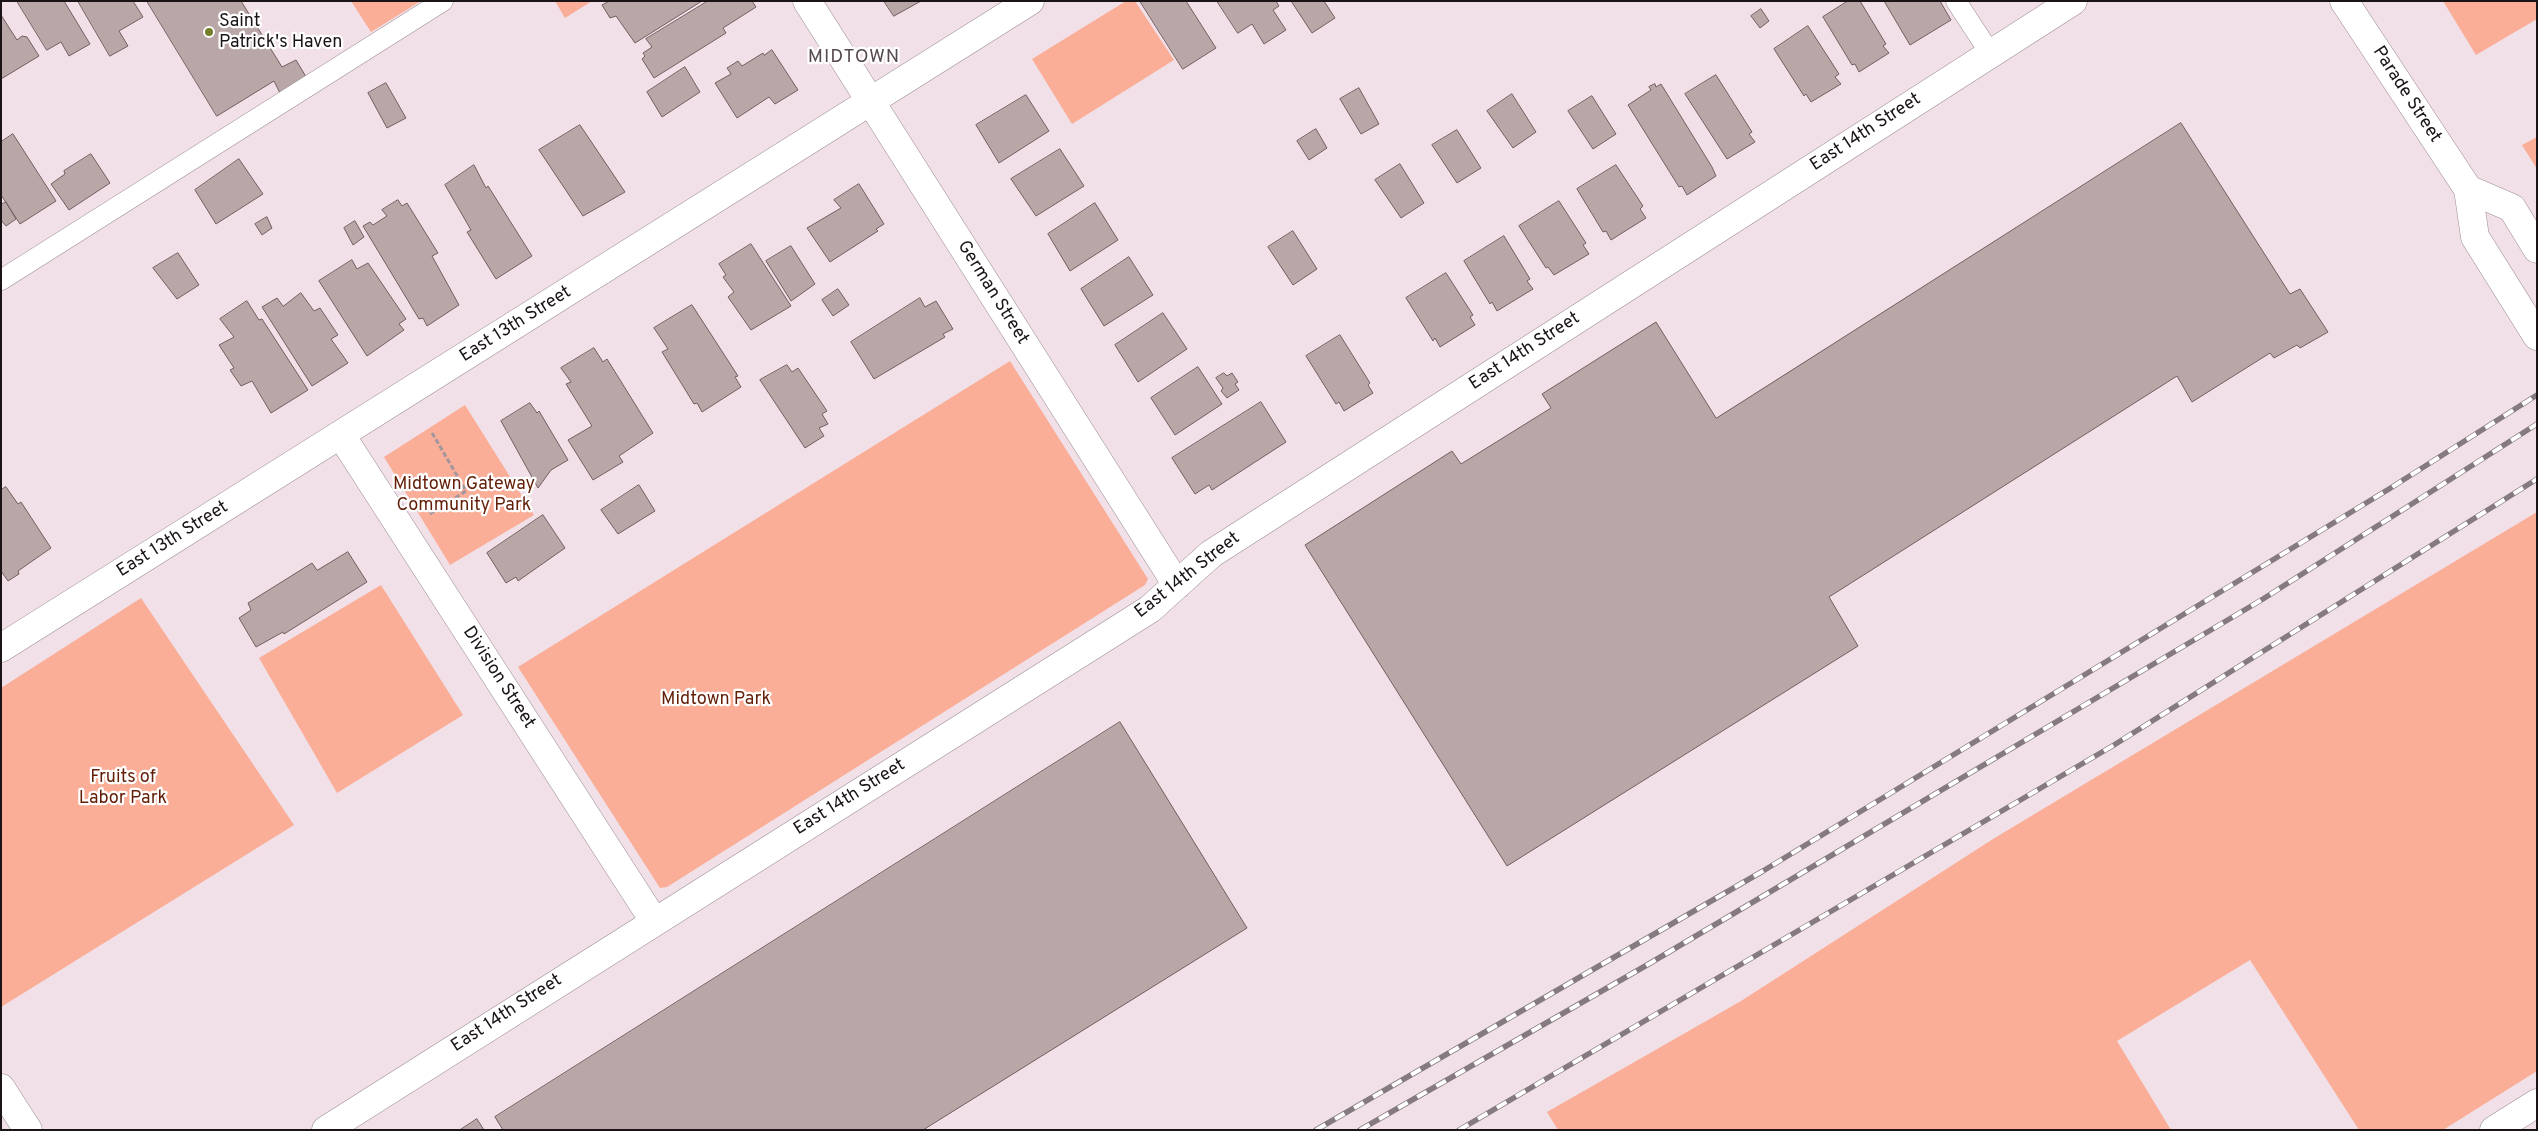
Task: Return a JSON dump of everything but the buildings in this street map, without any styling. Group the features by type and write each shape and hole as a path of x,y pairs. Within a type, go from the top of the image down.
{"street":[{"name":"German Street","path":"808,1 1177,585"},
{"name":"East 13th Street","path":"1,648 1030,1"},
{"name":"East 14th Street","path":"326,1130 1150,609 1211,554 2073,1"},
{"name":"Parade Street","path":"2344,1 2468,189 2475,237 2537,336"},
{"path":"2468,189 2512,208 2537,249"},
{"name":"Division Street","path":"341,435 654,921"},
{"path":"1,1088 28,1130"},
{"path":"2494,1130 2537,1103"}],"lane":[{"path":"1,280 443,1"},
{"path":"1956,1 1990,53"}],"path":[{"path":"430,514 466,491 431,431"}],"green space":[{"path":"351,1 421,1 371,32"},
{"path":"555,1 592,1 565,18"},
{"path":"1126,1 1135,1 1174,60 1072,124 1032,59"},
{"path":"2443,1 2537,1 2537,19 2476,55"},
{"path":"2537,137 2537,169 2522,145"},
{"name":"Midtown Park","path":"1010,361 1148,579 1145,585 667,887 660,888 518,667"},
{"name":"Midtown Gateway Community Park","path":"465,405 534,515 450,565 384,457"},
{"path":"2537,512 2537,1071 2443,1130 2359,1130 2250,960 2117,1041 2171,1130 1558,1130 1547,1112 1741,1001 1993,839"},
{"path":"381,585 463,715 337,793 259,658"},
{"name":"Fruits of Labor Park","path":"141,598 294,825 1,1007 1,688"}],"railway":[{"path":"1316,1130 1763,871 2389,489 2537,395"},
{"path":"1360,1130 1647,965 2263,599 2537,424"},
{"path":"1459,1130 2114,745 2537,479"}],"place":[{"name":"Saint Patrick's Haven","path":"209,32"}],"district":[{"name":"MIDTOWN","path":"854,58"}]}
